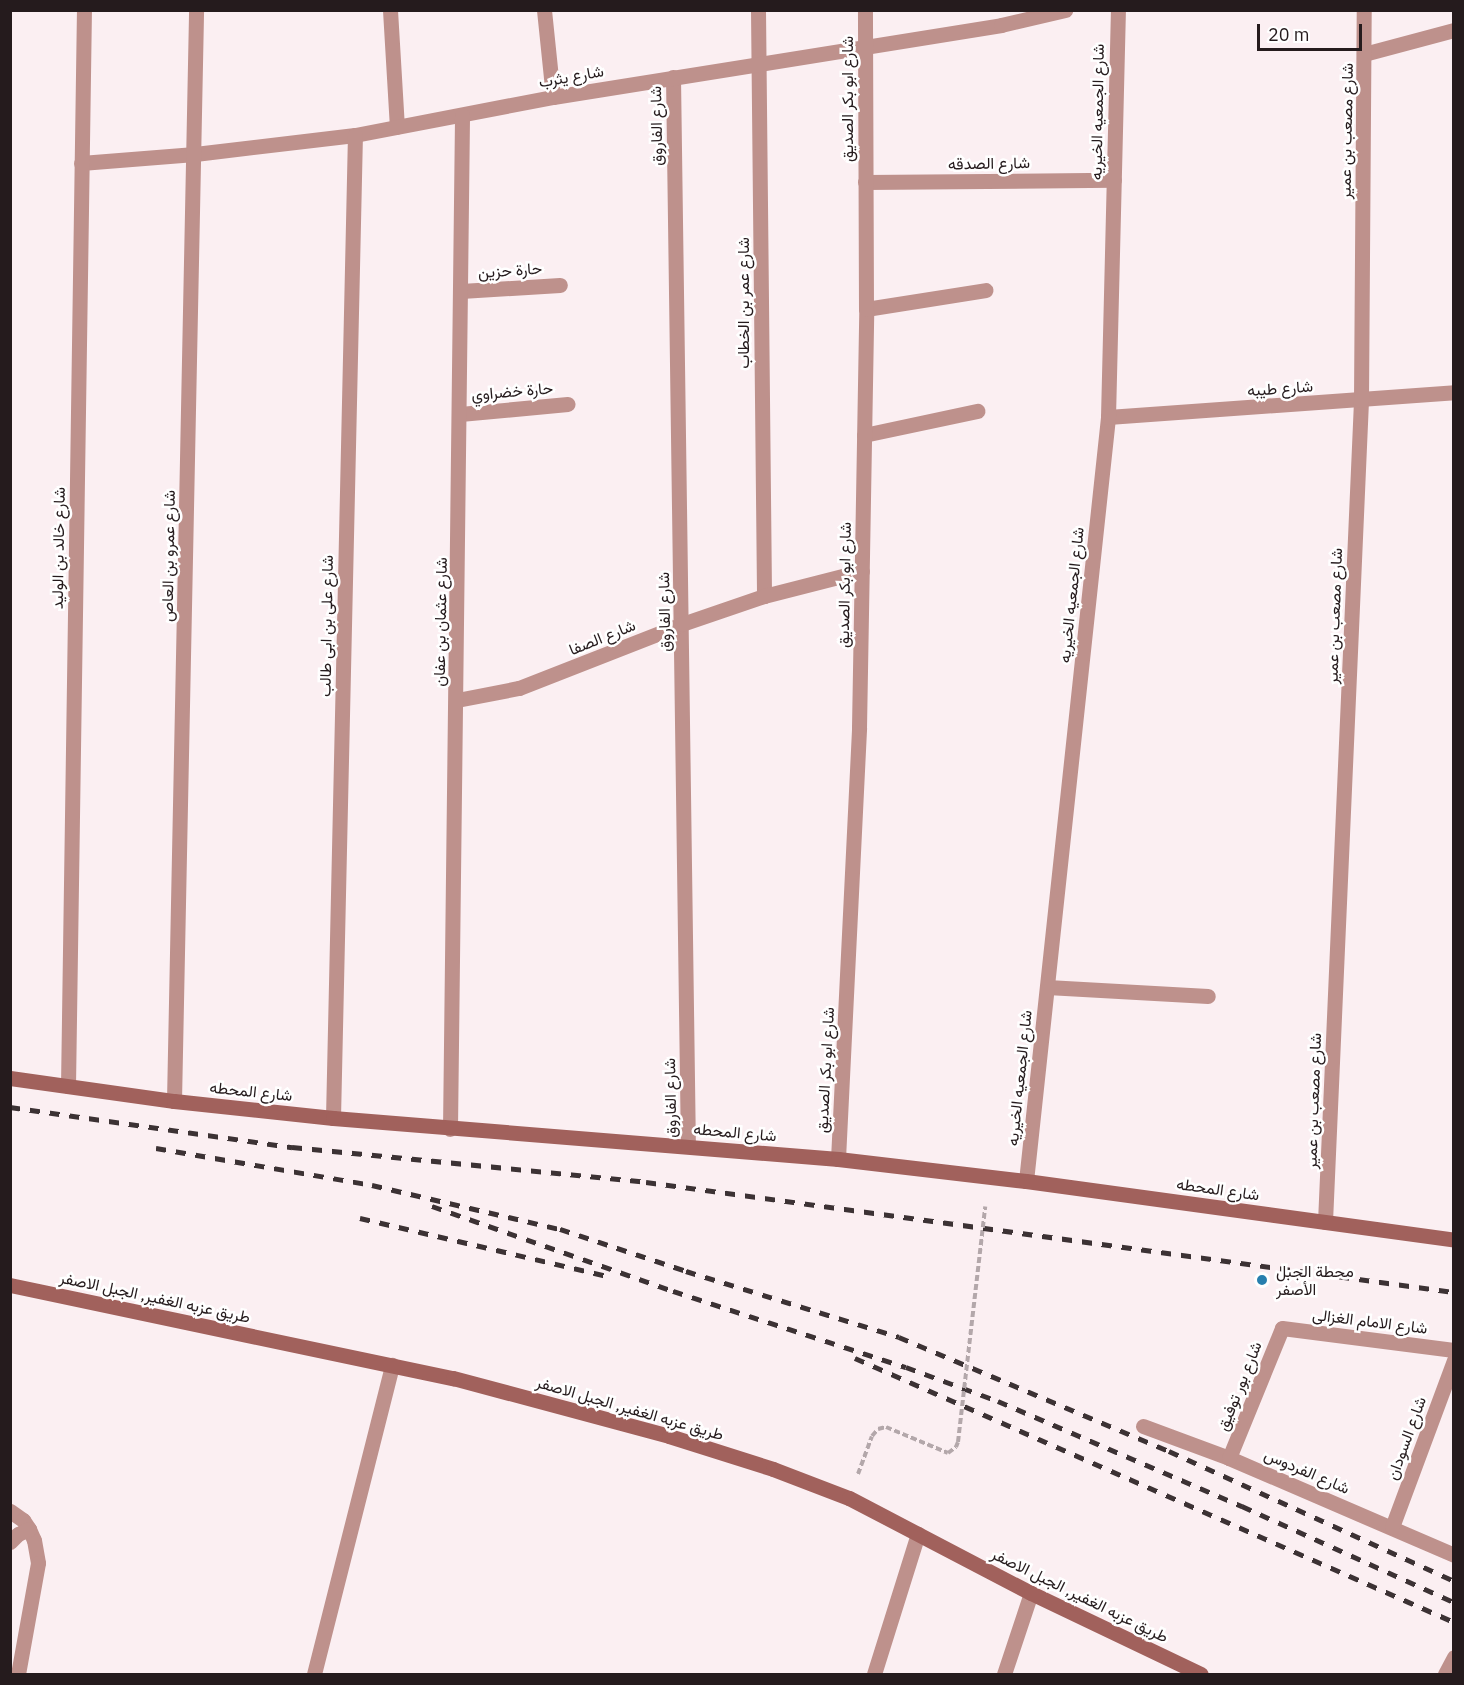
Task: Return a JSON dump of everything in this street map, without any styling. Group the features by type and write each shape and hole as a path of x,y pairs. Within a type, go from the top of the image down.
{"street":[{"name":"شارع خالد بن الوليد","path":"68,1086 84,10"},
{"name":"شارع عمرو بن العاص","path":"174,1101 195,154 196,10"},
{"path":"390,10 397,127"},
{"path":"544,10 553,97"},
{"name":"شارع عمر بن الخطاب","path":"758,10 764,596"},
{"name":"شارع ابو بكر الصديق","path":"838,1159 851,928 862,571 866,309 865,10"},
{"name":"شارع يثرب","path":"81,163 195,154 355,135 553,97 760,63 866,49 1001,25 1065,10"},
{"name":"شارع الجمعيه الخيريه","path":"1026,1181 1108,417 1118,10"},
{"name":"شارع مصعب بن عمير","path":"1325,1222 1361,400 1364,10"},
{"path":"1364,54 1454,30"},
{"name":"شارع الفاروق","path":"673,77 688,1146"},
{"name":"شارع عثمان بن عفان","path":"450,1129 457,700 462,115"},
{"name":"شارع على بن ابى طالب","path":"333,1118 355,135"},
{"name":"شارع الصدقه","path":"865,182 1114,180"},
{"name":"حارة حزين","path":"461,291 560,285"},
{"path":"866,309 986,290"},
{"name":"شارع طيبه","path":"1108,417 1454,392"},
{"name":"حارة خضراوي","path":"460,414 568,404"},
{"path":"864,435 977,411"},
{"name":"شارع الصفا","path":"457,700 519,688 682,624 764,596 862,571"},
{"path":"1047,987 1208,996"},
{"name":"شارع المحطه","path":"10,1078 174,1101 333,1118 838,1159 1026,1181 1454,1240"},
{"name":"طريق عزبه الغفير, الجبل الاصفر","path":"10,1285 392,1365 553,1404 669,1436 773,1469 849,1498 1032,1593 1201,1674"},
{"name":"شارع الامام الغزالى","path":"1282,1328 1454,1350"},
{"name":"شارع بور توفيق","path":"1229,1458 1282,1328"},
{"name":"شارع السودان","path":"1392,1527 1454,1360"},
{"path":"314,1674 392,1365"},
{"name":"شارع الفردوس","path":"1143,1426 1229,1458 1454,1555"},
{"path":"10,1511 23,1520 29,1529 34,1540 38,1563 18,1674"},
{"path":"10,1542 18,1534 29,1529"},
{"path":"874,1674 918,1534"},
{"path":"1004,1674 1032,1593"},
{"path":"1445,1674 1454,1658"}],"path":[{"path":"849,1498 872,1436 878,1429 886,1427 948,1453 956,1447 984,1207"}],"railway":[{"path":"10,1107 292,1147 646,1182 1454,1292"},
{"path":"156,1148 372,1185 560,1229 899,1337 1169,1451 1454,1581"},
{"path":"432,1206 673,1291 906,1367 998,1401 1242,1506 1454,1602"},
{"path":"360,1218 608,1276"},
{"path":"855,1358 1454,1622"}],"place":[{"name":"محطة الجبل الأصفر","path":"1262,1280"}]}
